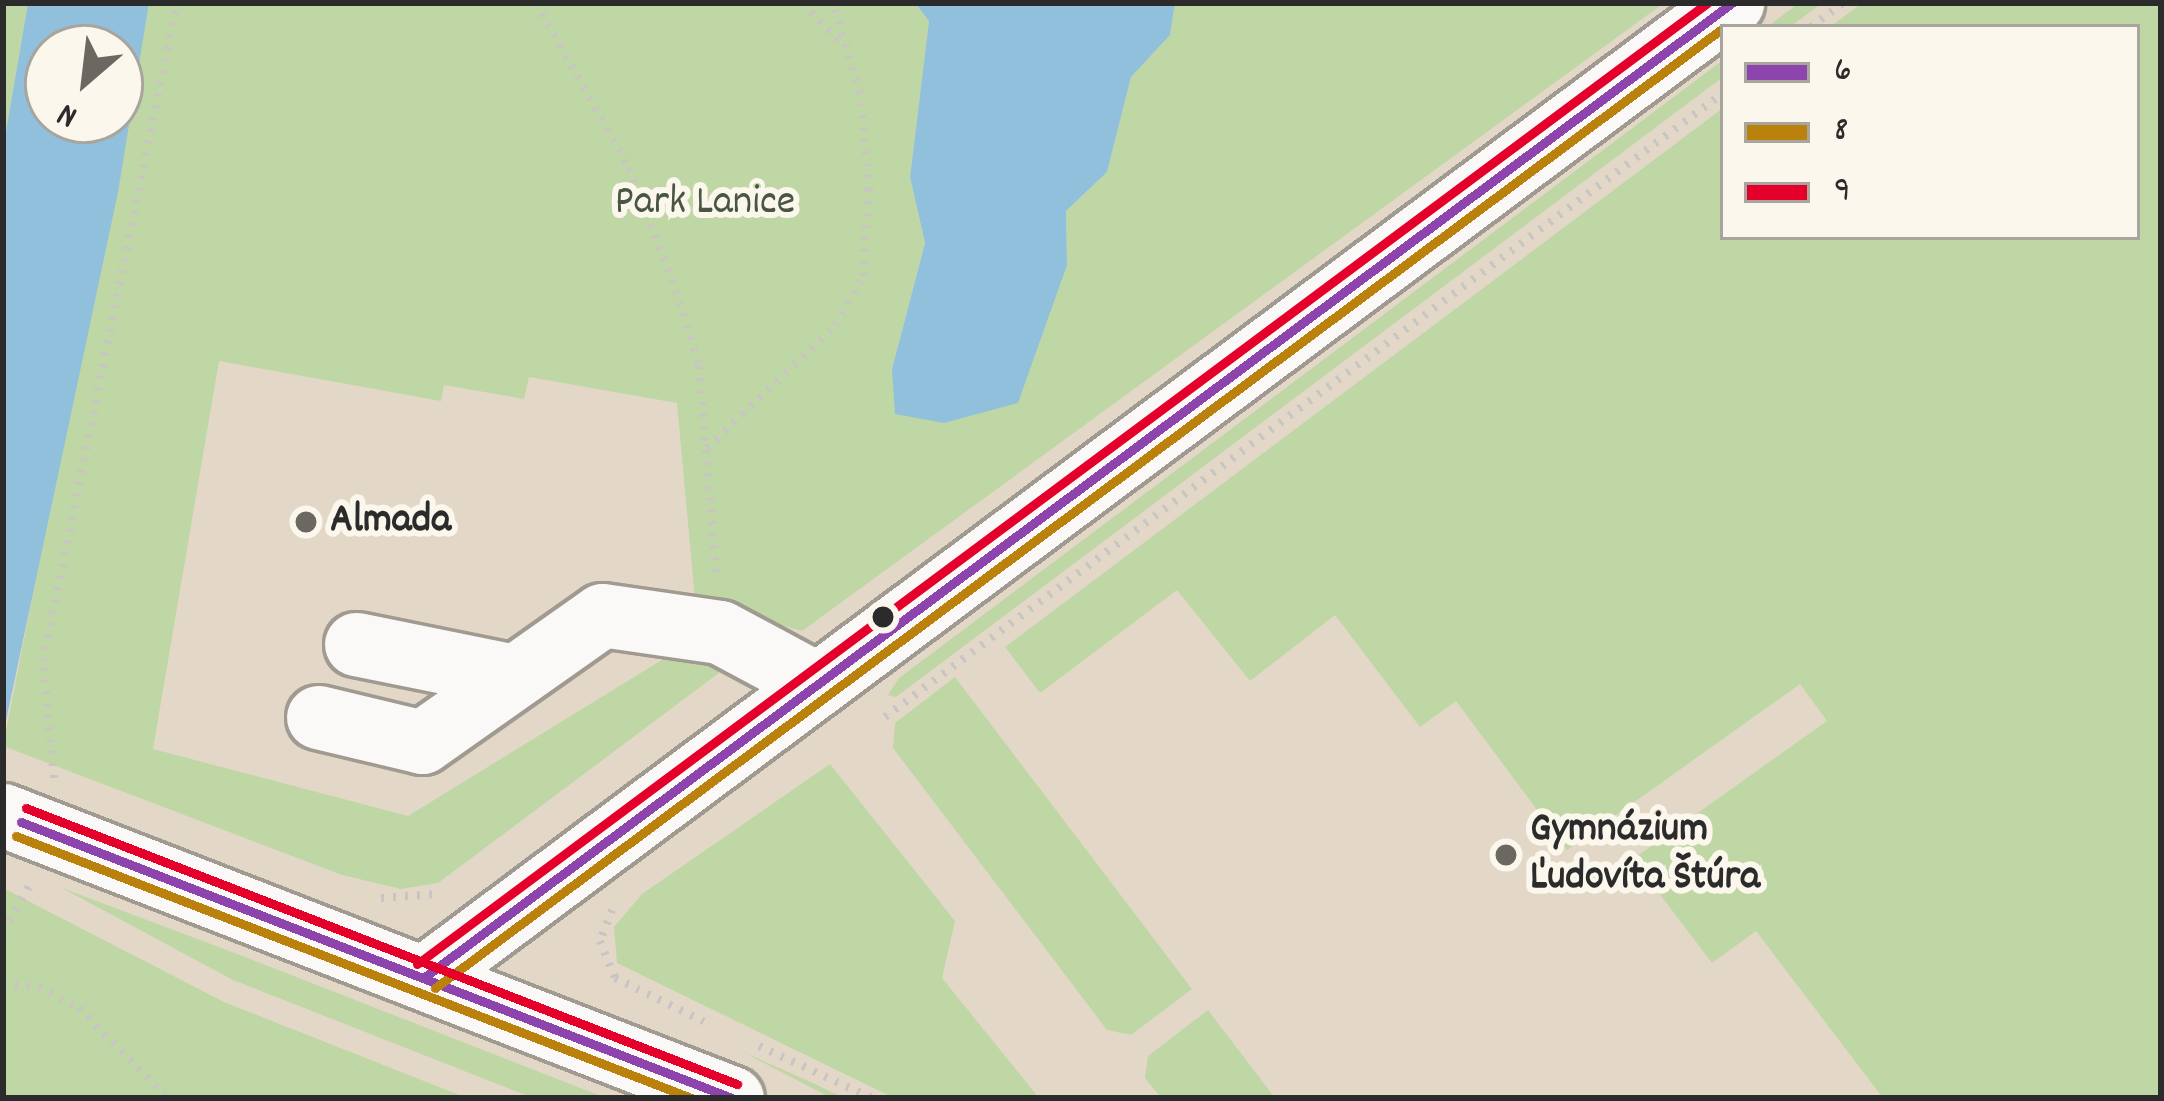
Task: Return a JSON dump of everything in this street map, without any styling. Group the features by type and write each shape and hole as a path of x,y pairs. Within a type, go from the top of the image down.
{"street":[{"path":"426,976 1732,3"},
{"path":"318,717 422,742 602,615 720,632 817,684"},
{"path":"356,644 514,676"},
{"path":"20,802 426,976 742,1071"}],"path":[{"path":"43,661 178,3"},
{"path":"536,3 629,168 699,366 720,632"},
{"path":"803,3 841,44"},
{"path":"706,448 836,325 863,276 867,170 860,93 841,44 833,3"},
{"path":"1815,24 1843,3"},
{"path":"885,717 1720,95"},
{"path":"20,802 76,785"},
{"path":"376,897 402,901 446,891"},
{"path":"621,900 600,941 615,978 716,1027"},
{"path":"3,984 39,987 79,1008 167,1098"},
{"path":"742,1071 872,1098"}],"green space":[{"path":"3,3 28,3 24,24 3,149"},
{"name":"Park Lanice","path":"149,3 915,3 929,21 910,177 925,243 892,369 1067,265 1066,211 1107,172 1131,77 1170,35 1175,3 1664,3 802,631 695,600 677,403 529,377 524,399 444,385 441,401 219,361 153,749 408,816 678,650 731,664 438,883 401,889 342,875 3,746 121,144 144,144 144,28"},
{"path":"1799,3 1822,3 1794,24 1771,24"},
{"path":"1862,3 2161,3 2161,1098 1883,1098 1756,931 1712,963 1633,859 1827,721 1800,684 1567,850 1456,701 1420,727 1335,615 1250,681 1177,590 1040,693 1005,647 1720,110 1720,240 2140,240 2140,24 1834,24"},
{"path":"1720,62 1720,79 896,697 888,695 899,678"},
{"path":"955,677 1192,989 1131,1035 1107,1030 893,748 895,723"},
{"path":"830,764 955,921 942,978 1039,1098 894,1098 617,963 614,927 642,894"},
{"path":"3,888 224,1002 467,1098 3,1098"},
{"path":"62,888 606,1098 533,1098 233,980"},
{"path":"1208,1010 1275,1098 1161,1098 1145,1078 1148,1056"},
{"path":"743,1052 813,1083 844,1098 831,1098"}],"water":[{"path":"28,3 149,3 144,33 144,24 24,24"},
{"path":"915,3 1175,3 1170,35 1131,77 1107,172 1066,211 1067,265 1018,403 944,423 895,414 892,369 925,243 910,177 929,21"},
{"path":"24,26 24,144 126,144 3,735 3,149"}],"transit line":[{"name":"9","path":"417,964 1707,3"},
{"name":"6","path":"426,976 1732,3"},
{"name":"8","path":"435,988 1720,30"},
{"name":"9","path":"26,808 737,1084"},
{"name":"6","path":"21,822 732,1098"},
{"name":"8","path":"16,836 691,1098"}],"place":[{"name":"Almada","path":"306,522"},
{"name":"Gymnázium Ľudovíta Štúra","path":"1506,855"}]}
